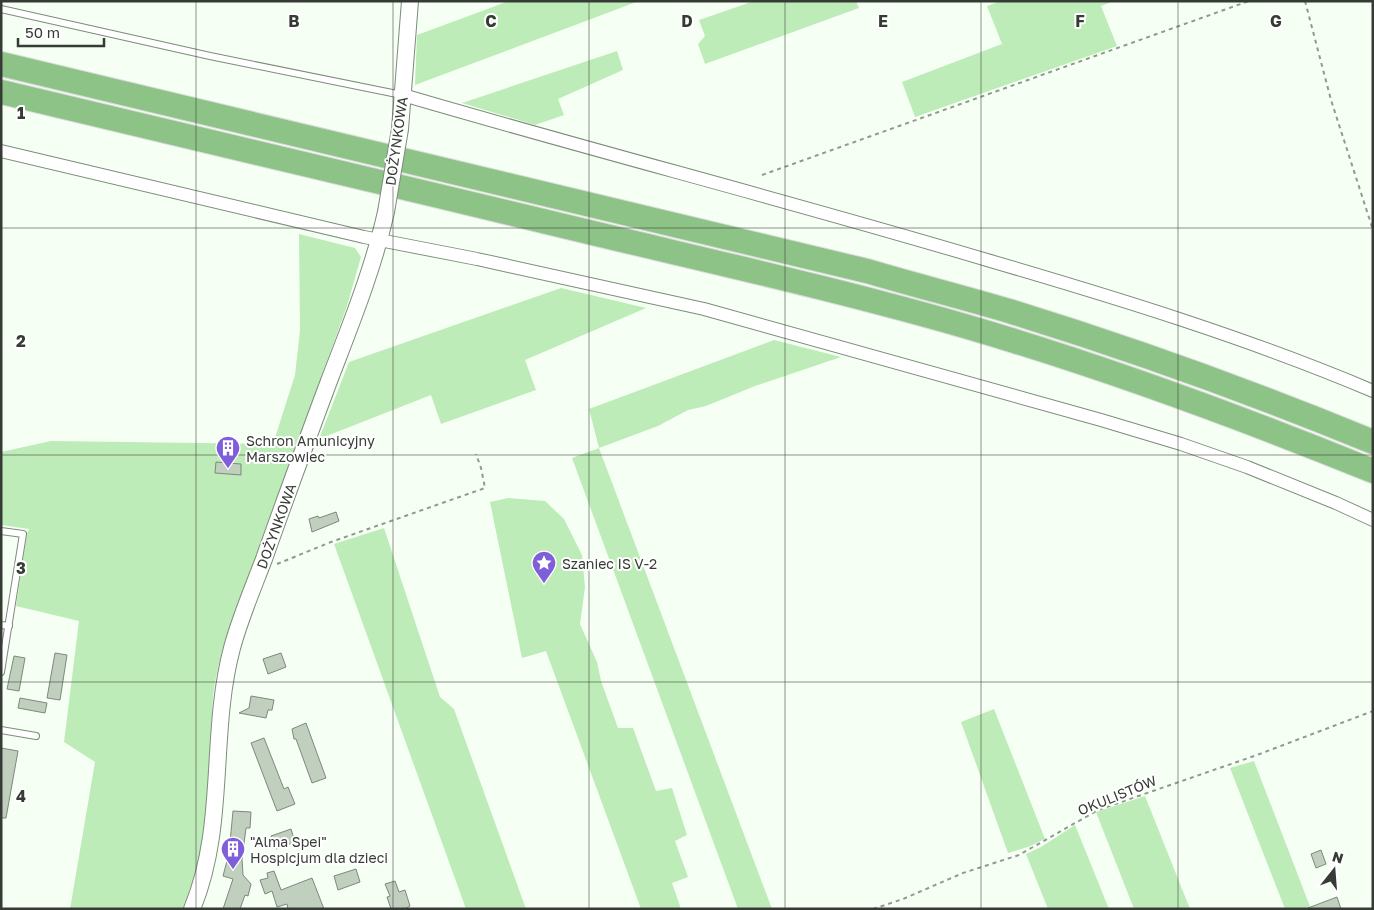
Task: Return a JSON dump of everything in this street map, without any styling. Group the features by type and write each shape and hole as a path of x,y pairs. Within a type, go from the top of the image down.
{"highway":[{"path":"1,64 867,271 1009,312 1118,347 1203,376 1373,442"},
{"path":"1,92 777,277 916,312 1150,386 1373,471"}],"street":[{"name":"DOŻYNKOWA","path":"192,909 206,866 212,834 217,794 223,694 232,646 351,323 379,240 386,212 400,128 410,1"},
{"path":"403,95 912,238 1060,282 1247,342 1373,391"},
{"path":"1,152 379,240 505,265 704,309 1083,414 1181,444 1247,467 1373,520"}],"lane":[{"path":"1,9 191,52 403,95"},
{"path":"1,530 22,534 1,672"},
{"path":"1,625 9,626"},
{"path":"1,730 36,736"}],"path":[{"path":"762,175 1250,1"},
{"path":"1305,1 1332,100 1373,230"},
{"path":"259,572 300,553 485,488 482,468 476,454"},
{"name":"OKULISTÓW","path":"873,909 903,899 963,873 1019,855 1098,810 1257,756 1373,711"}],"green space":[{"path":"509,1 639,1 415,85 417,35"},
{"path":"754,1 856,1 859,8 705,64 698,44 705,36 699,20"},
{"path":"1001,1 1114,1 1101,6 1117,46 915,117 902,82 1002,44 987,6"},
{"path":"617,51 623,70 558,99 564,115 535,125 462,103"},
{"path":"299,234 355,248 361,257 347,306 223,648 213,697 204,831 192,883 182,909 70,909 95,762 64,742 79,621 16,606 29,529 1,525 1,452 51,441 273,444 295,375 300,330"},
{"path":"561,288 646,308 525,360 536,390 441,424 431,395 319,439 349,362"},
{"path":"774,340 841,357 755,386 706,406 688,410 658,426 599,448 589,409"},
{"path":"599,448 772,909 738,909 572,458"},
{"path":"508,498 545,501 564,519 582,555 585,587 580,624 597,662 601,681 618,728 633,728 656,791 672,788 687,835 675,841 688,877 672,883 681,909 641,909 546,651 522,658 490,502"},
{"path":"384,528 440,697 454,709 526,909 466,909 334,544"},
{"path":"994,709 1045,839 1008,853 961,722"},
{"path":"1254,761 1311,909 1285,909 1230,768"},
{"path":"1145,796 1190,909 1134,909 1096,812"},
{"path":"1075,825 1109,909 1048,909 1026,854 1041,847"}],"building":[{"name":"Schron Amunicyjny Marszowiec","path":"216,462 241,464 241,475 215,473"},
{"path":"336,512 339,521 312,532 309,519 318,516 319,518"},
{"path":"55,653 67,655 60,700 47,698"},
{"path":"281,653 286,667 268,674 263,659"},
{"path":"14,656 25,658 19,691 7,689"},
{"path":"251,696 274,700 272,710 268,710 266,718 239,713 249,708"},
{"path":"20,698 47,703 45,713 18,708"},
{"path":"306,723 326,778 312,783 296,739 294,739 292,729"},
{"path":"264,738 284,789 288,787 295,804 277,811 251,743"},
{"path":"1,748 18,751 6,818 1,818"},
{"path":"233,811 251,812 250,828 246,828 242,859 243,875 251,884 248,896 245,895 240,909 223,909 233,879 223,876 229,853"},
{"path":"291,829 295,842 276,849 271,836"},
{"path":"1321,850 1326,864 1316,868 1311,854"},
{"path":"356,869 360,882 338,890 334,876"},
{"path":"274,871 281,890 312,878 324,909 288,909 287,904 277,907 272,891 265,894 260,880 268,878 267,873"},
{"path":"395,881 399,892 405,890 410,906 405,909 391,909 387,897 390,896 385,884"},
{"path":"1337,897 1341,909 1308,909 1308,908"}],"place":[{"name":"Schron Amunicyjny Marszowiec","path":"228,469"},
{"name":"Szaniec IS V-2","path":"544,584"},
{"name":"\"Alma Spei\" Hospicjum dla dzieci","path":"233,870"}]}
